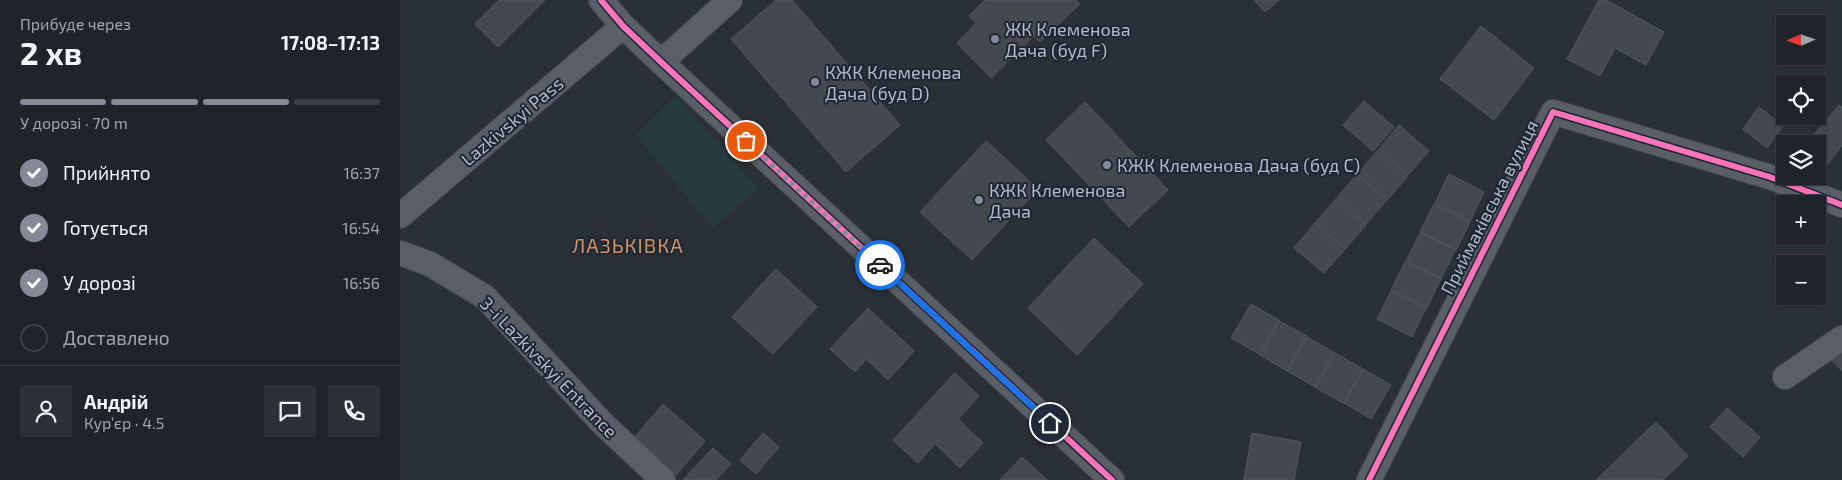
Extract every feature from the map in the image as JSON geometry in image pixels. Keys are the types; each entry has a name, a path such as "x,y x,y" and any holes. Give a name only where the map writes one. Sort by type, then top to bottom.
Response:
{"street":[{"path":"601,0 624,26 661,62 1112,480"},
{"path":"661,62 730,0"},
{"name":"Lazkivskyi Pass","path":"400,216 624,26"},
{"name":"Приймаківська вулиця","path":"1369,480 1553,112 1770,177 1842,205"},
{"name":"3-i Lazkivskyi Entrance","path":"400,253 430,264 485,297 603,424 663,480"},
{"path":"1785,378 1842,338"}],"green space":[{"path":"676,96 758,189 713,228 636,135"}],"building":[{"path":"499,0 545,0 498,47 475,24"},
{"name":"КЖК Клеменова Дача (буд D)","path":"776,0 792,0 900,125 846,172 731,39"},
{"name":"ЖК Клеменова Дача (буд F)","path":"985,0 1076,0 1080,4 1040,42 1034,36 991,78 957,43 976,23 969,16"},
{"path":"1254,0 1279,0 1265,12"},
{"path":"1599,0 1606,0 1664,32 1646,65 1615,48 1600,76 1567,59"},
{"path":"1481,26 1534,68 1494,120 1440,79"},
{"path":"1364,101 1394,127 1373,151 1343,125"},
{"name":"КЖК Клеменова Дача (буд С)","path":"1085,102 1168,190 1129,227 1046,140"},
{"path":"1839,105 1842,107 1842,145 1827,165 1826,135 1814,135 1822,125 1826,125 1826,120"},
{"path":"1759,107 1776,120 1776,125 1783,126 1767,148 1743,129"},
{"path":"1399,125 1429,151 1408,175 1379,149"},
{"name":"КЖК Клеменова Дача","path":"986,141 1038,189 972,260 920,212"},
{"path":"1378,150 1408,176 1387,200 1358,174"},
{"path":"1357,174 1387,200 1366,224 1337,198"},
{"path":"1449,174 1484,192 1470,221 1435,203"},
{"path":"1336,199 1366,225 1345,249 1315,223"},
{"path":"1434,204 1470,222 1456,250 1420,232"},
{"path":"1315,223 1345,249 1324,273 1294,248"},
{"path":"1420,233 1455,250 1441,279 1406,261"},
{"name":"КЖК Клеменова Дача","path":"1094,238 1143,284 1077,355 1028,308"},
{"path":"1405,262 1441,279 1427,308 1391,290"},
{"path":"776,269 817,307 773,354 732,317"},
{"path":"1391,291 1426,308 1412,337 1377,319"},
{"path":"1251,304 1279,320 1259,354 1231,338"},
{"path":"868,308 914,351 888,380 866,359 855,372 830,349"},
{"path":"1279,321 1307,336 1287,371 1260,355"},
{"path":"1307,337 1335,353 1315,387 1287,371"},
{"path":"1842,349 1842,371 1831,359"},
{"path":"1335,353 1363,369 1343,403 1315,387"},
{"path":"1363,369 1391,385 1371,419 1344,403"},
{"path":"955,373 979,396 958,419 983,443 960,468 935,444 918,463 893,440"},
{"path":"663,404 705,441 676,475 634,438"},
{"path":"1727,408 1760,437 1743,457 1710,427"},
{"path":"1656,422 1688,456 1663,480 1596,480"},
{"path":"763,433 779,447 756,474 740,460"},
{"path":"1252,433 1301,442 1294,480 1244,480"},
{"path":"713,448 731,464 716,480 683,480"},
{"path":"1022,457 1047,480 1000,480"}],"cycle path":[{"path":"601,0 623,26 661,62 1112,480"},
{"path":"1369,480 1553,112 1770,177 1842,205"}],"way so far":[{"path":"746,141 880,265"}],"place":[{"name":"ЖК Клеменова Дача (буд F)","path":"995,39"},
{"name":"КЖК Клеменова Дача (буд D)","path":"815,82"},
{"name":"КЖК Клеменова Дача (буд С)","path":"1107,165"},
{"name":"КЖК Клеменова Дача","path":"979,200"}],"district":[{"name":"ЛАЗЬКІВКА","path":"628,245"}],"route":[{"path":"880,265 1050,423"}]}
